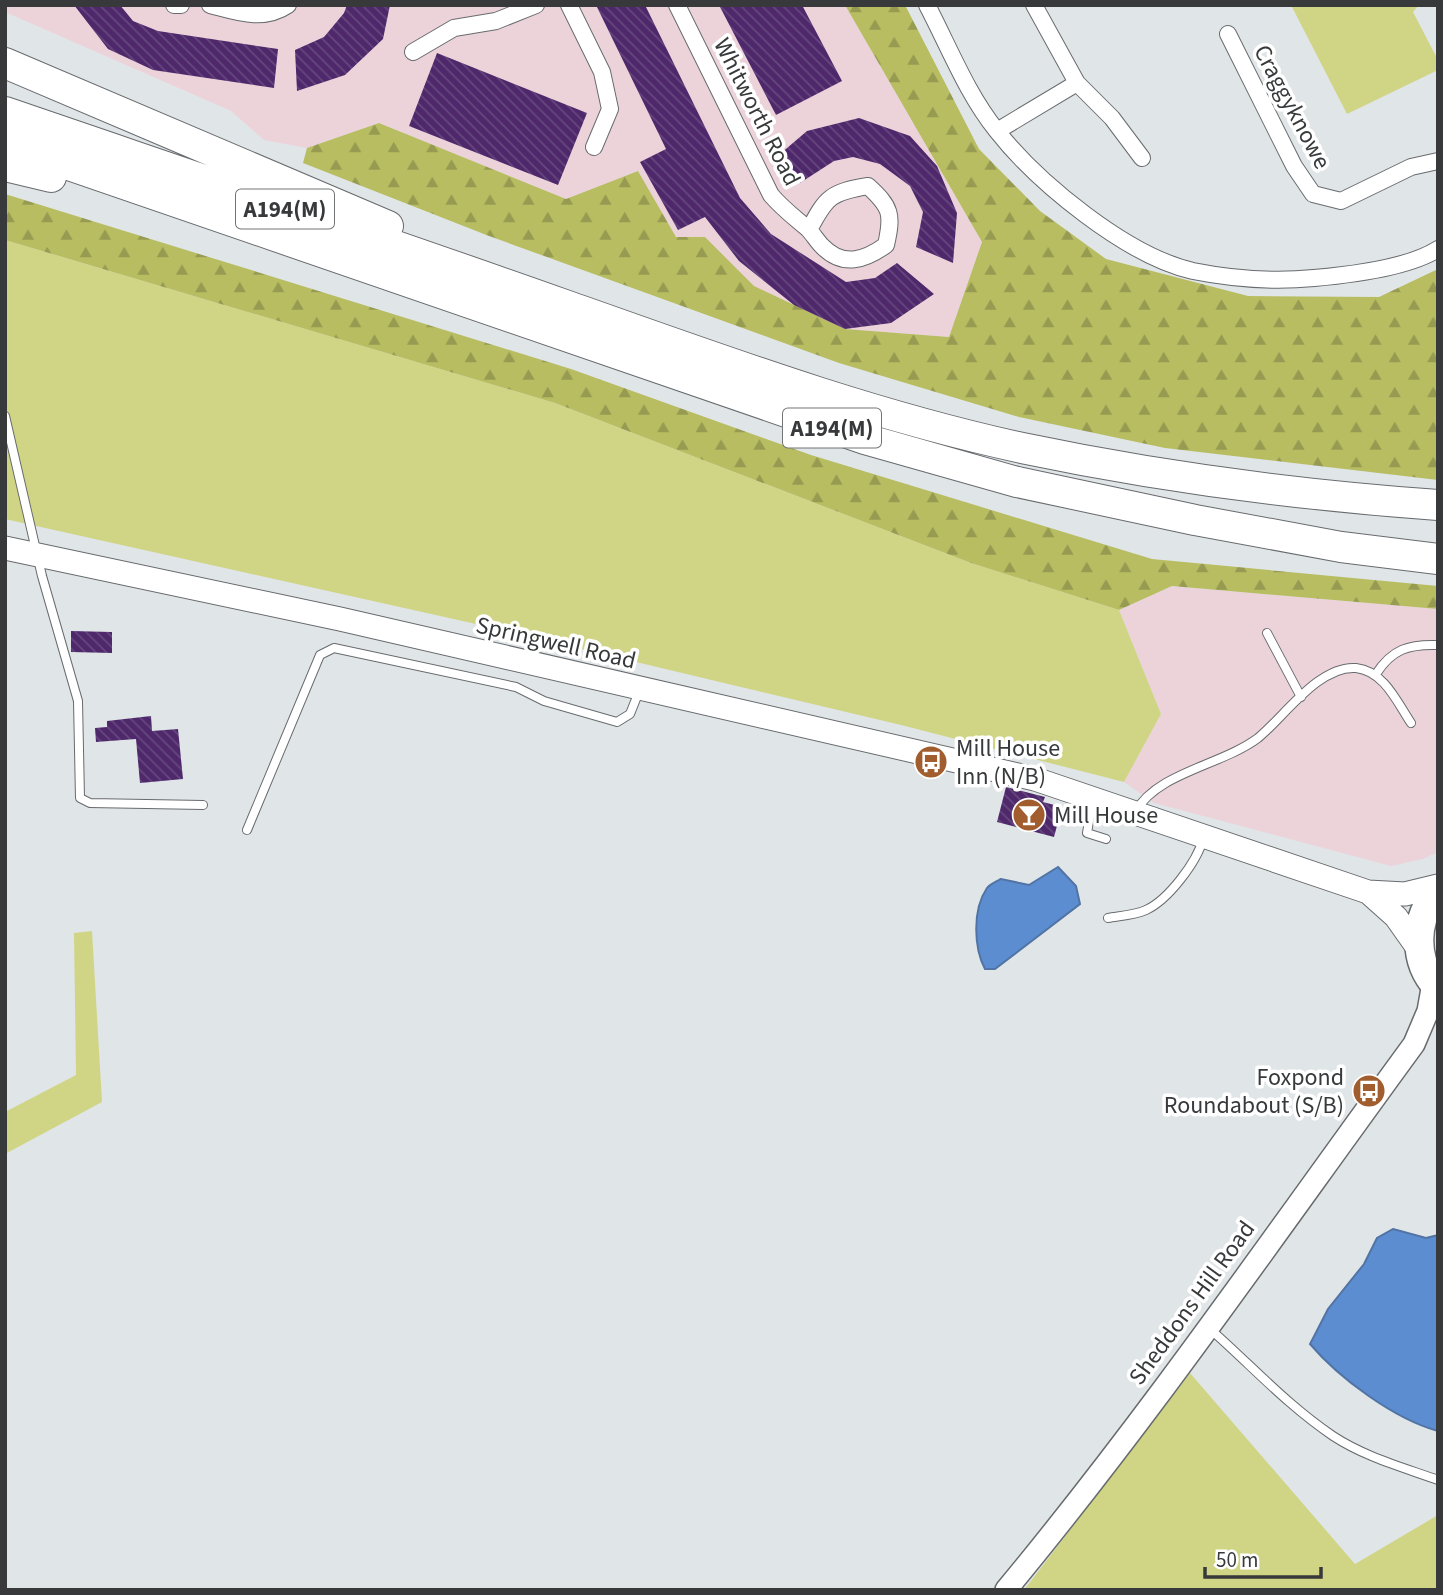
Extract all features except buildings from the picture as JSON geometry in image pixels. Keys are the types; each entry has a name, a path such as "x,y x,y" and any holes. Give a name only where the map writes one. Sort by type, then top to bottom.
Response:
{"highway":[{"name":"A194(M)","path":"5,63 272,174 565,305"},
{"name":"A194(M)","path":"5,112 874,410 1021,448 1272,491 1438,505"},
{"name":"A194(M)","path":"5,144 246,224 865,439 1004,478 1248,530 1341,547 1438,559"},
{"name":"A194(M)","path":"5,166 246,224"},
{"path":"1435,985 1420,951 1422,916 1438,889"}],"main road":[{"name":"Springwell Road","path":"5,548 907,747 1035,779 1136,811 1368,892"},
{"path":"1368,892 1405,894 1438,889"},
{"path":"1368,892 1396,917 1420,951"}],"street":[{"path":"174,5 181,5"},
{"path":"210,5 250,15 275,14 288,5"},
{"path":"413,52 454,28 496,21 536,5"},
{"path":"569,5 602,72 610,109 594,147"},
{"name":"Whitworth Road","path":"677,5 771,195 788,216 809,230 823,248 847,260 867,258 886,245 891,223 886,203 868,186 839,191 821,207 809,230"},
{"path":"927,5 979,104 997,131 1045,182 1118,239 1191,270 1278,282 1359,274 1438,249"},
{"path":"1034,5 1077,83 1112,118 1142,158"},
{"name":"Craggyknowe","path":"1228,34 1294,166 1313,194 1341,201 1411,167 1438,161"},
{"path":"997,131 1077,83"},
{"path":"1414,1044 1428,1011 1435,985"},
{"path":"1414,1044 1438,1030"},
{"name":"Sheddons Hill Road","path":"1006,1590 1059,1526 1414,1044"}],"lane":[{"path":"5,416 37,554 78,701 80,797 90,803 203,805"},
{"path":"1267,633 1301,697"},
{"path":"1376,674 1397,649 1420,644 1438,645"},
{"path":"247,830 320,655 327,649 334,648 516,687 544,701 617,722 630,715 640,689"},
{"path":"1136,811 1144,796 1178,777 1226,758 1258,738 1317,681 1354,668 1376,674 1411,723"},
{"path":"1093,797 1087,833 1105,839"},
{"path":"1108,918 1146,910 1156,902 1175,885 1198,856 1204,836"},
{"path":"1207,1327 1282,1396 1335,1437 1373,1457 1438,1480"}],"shaded area":[{"path":"5,5 845,5 982,242 949,337 845,329 754,286 705,237 676,237 638,171 566,199 379,123 307,148 264,140 231,111 5,12"},
{"path":"1172,586 1438,609 1438,852 1423,859 1391,866 1154,803 1124,782 1161,714 1119,610"}],"green space":[{"path":"845,5 905,5 979,149 1040,211 1106,259 1248,296 1379,297 1438,269 1438,480 1165,448 1019,417 839,363 489,236 303,163 307,148 379,123 566,199 638,171 676,237 705,237 754,286 845,329 949,337 982,242"},
{"path":"1291,5 1419,5 1413,12 1438,60 1438,70 1347,114"},
{"path":"5,194 571,369 811,455 1152,559 1438,586 1438,609 1172,586 1119,610 971,563 555,403 5,240"},
{"path":"5,240 555,403 971,563 1119,610 1161,714 1124,782 901,725 476,624 5,519"},
{"path":"92,931 102,1102 5,1154 5,1112 76,1075 74,933"},
{"path":"1190,1373 1355,1564 1438,1515 1438,1590 1024,1590"}],"water":[{"path":"1058,867 1076,886 1080,904 995,969 985,969 976,929 979,907 987,888 1001,879 1029,885"},
{"path":"1393,1229 1426,1238 1438,1235 1438,1431 1404,1417 1368,1396 1310,1344 1328,1309 1364,1264 1377,1238"}],"place":[{"name":"Mill House Inn (N/B)","path":"931,762"},
{"name":"Mill House","path":"1029,815"},
{"name":"Foxpond Roundabout (S/B)","path":"1369,1091"}]}
